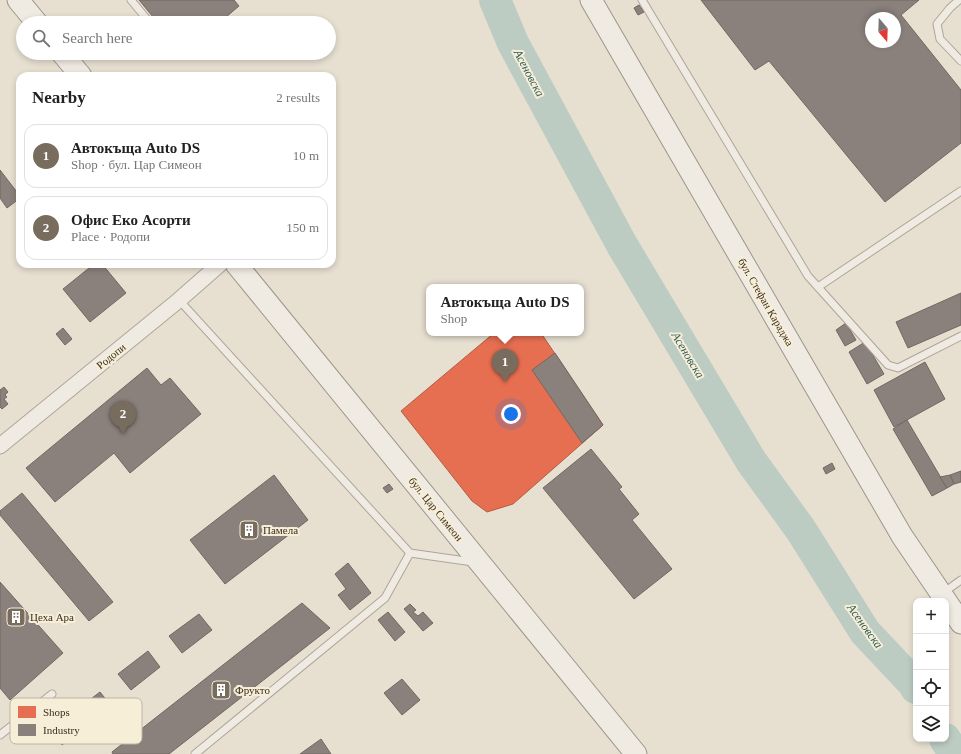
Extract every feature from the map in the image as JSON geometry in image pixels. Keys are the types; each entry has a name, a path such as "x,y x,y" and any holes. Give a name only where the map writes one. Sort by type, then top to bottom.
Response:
{"main road":[{"path":"18,0 31,16"},
{"name":"бул. Стефан Караджа","path":"591,0 902,536 943,598"},
{"path":"68,60 78,72"},
{"name":"бул. Цар Симеон","path":"239,268 636,754"},
{"name":"бул. Стефан Караджа","path":"949,606 961,623"}],"street":[{"name":"Родопи","path":"0,446 179,300 215,268"}],"lane":[{"path":"131,0 144,16"},
{"path":"642,0 808,276 888,365 898,368 961,336"},
{"path":"959,0 950,8 937,24 940,39 961,61"},
{"path":"818,287 961,191"},
{"path":"179,300 410,553 480,563"},
{"path":"194,754 385,598 410,553"},
{"path":"945,598 961,580"},
{"path":"47,698 52,694"},
{"path":"0,735 10,727"}],"building: Shops":[{"path":"490,336 543,336 603,425 513,504 487,512 472,501 401,411"}],"building: Industry":[{"path":"139,0 234,0 239,6 227,16 152,16"},
{"path":"701,0 919,0 901,15 961,90 961,143 885,202 769,61 755,70"},
{"path":"639,5 644,12 638,15 634,8"},
{"path":"0,170 16,191 16,201 7,208 0,198"},
{"path":"89,268 105,268 126,293 90,322 63,289"},
{"path":"961,293 961,325 908,348 896,322"},
{"path":"846,323 856,340 845,346 836,330"},
{"path":"63,328 72,339 65,345 56,334"},
{"path":"865,342 884,374 867,384 849,352"},
{"path":"555,353 603,425 582,443 532,370"},
{"path":"925,362 945,399 894,427 874,390"},
{"path":"147,368 161,385 170,378 201,414 130,473 114,453 55,502 26,468"},
{"path":"4,387 8,392 5,395 7,397 4,399 8,404 2,409 0,407 0,390"},
{"path":"907,420 947,488 932,496 893,429"},
{"path":"591,449 622,487 619,489 639,514 632,520 672,569 634,599 543,488"},
{"path":"832,463 835,469 826,474 823,468"},
{"path":"961,471 961,482 954,484 950,475"},
{"name":"Памела","path":"274,475 308,520 225,584 190,540"},
{"path":"950,475 954,484 947,488 940,477"},
{"path":"389,484 393,489 387,493 383,488"},
{"path":"22,493 113,602 89,621 0,515 0,511"},
{"path":"348,563 371,593 350,610 338,595 346,589 335,574"},
{"name":"Цеха Ара","path":"0,582 63,653 12,698 10,698 10,700 0,688"},
{"name":"Фрукто","path":"302,603 330,628 169,754 113,754 112,752 122,744 142,744 142,728"},
{"path":"410,604 416,610 413,612 418,616 423,612 433,623 423,631 404,609"},
{"path":"388,612 405,632 395,641 378,620"},
{"path":"199,614 212,630 182,653 169,636"},
{"path":"148,651 160,667 131,690 118,674"},
{"path":"402,679 420,700 402,715 384,693"},
{"path":"100,692 105,698 92,698"},
{"path":"321,739 331,754 300,754"}],"waterway":[{"name":"Асеновска","path":"495,0 513,43 622,245 751,461 801,530 865,632 913,683"},
{"name":"Асеновска","path":"947,742 955,754"}],"place":[{"name":"Автокъща Auto DS","path":"505,382"},
{"name":"Офис Еко Асорти","path":"123,434"},
{"name":"Памела","path":"249,530"},
{"name":"Цеха Ара","path":"16,617"},
{"name":"Фрукто","path":"221,690"}]}
